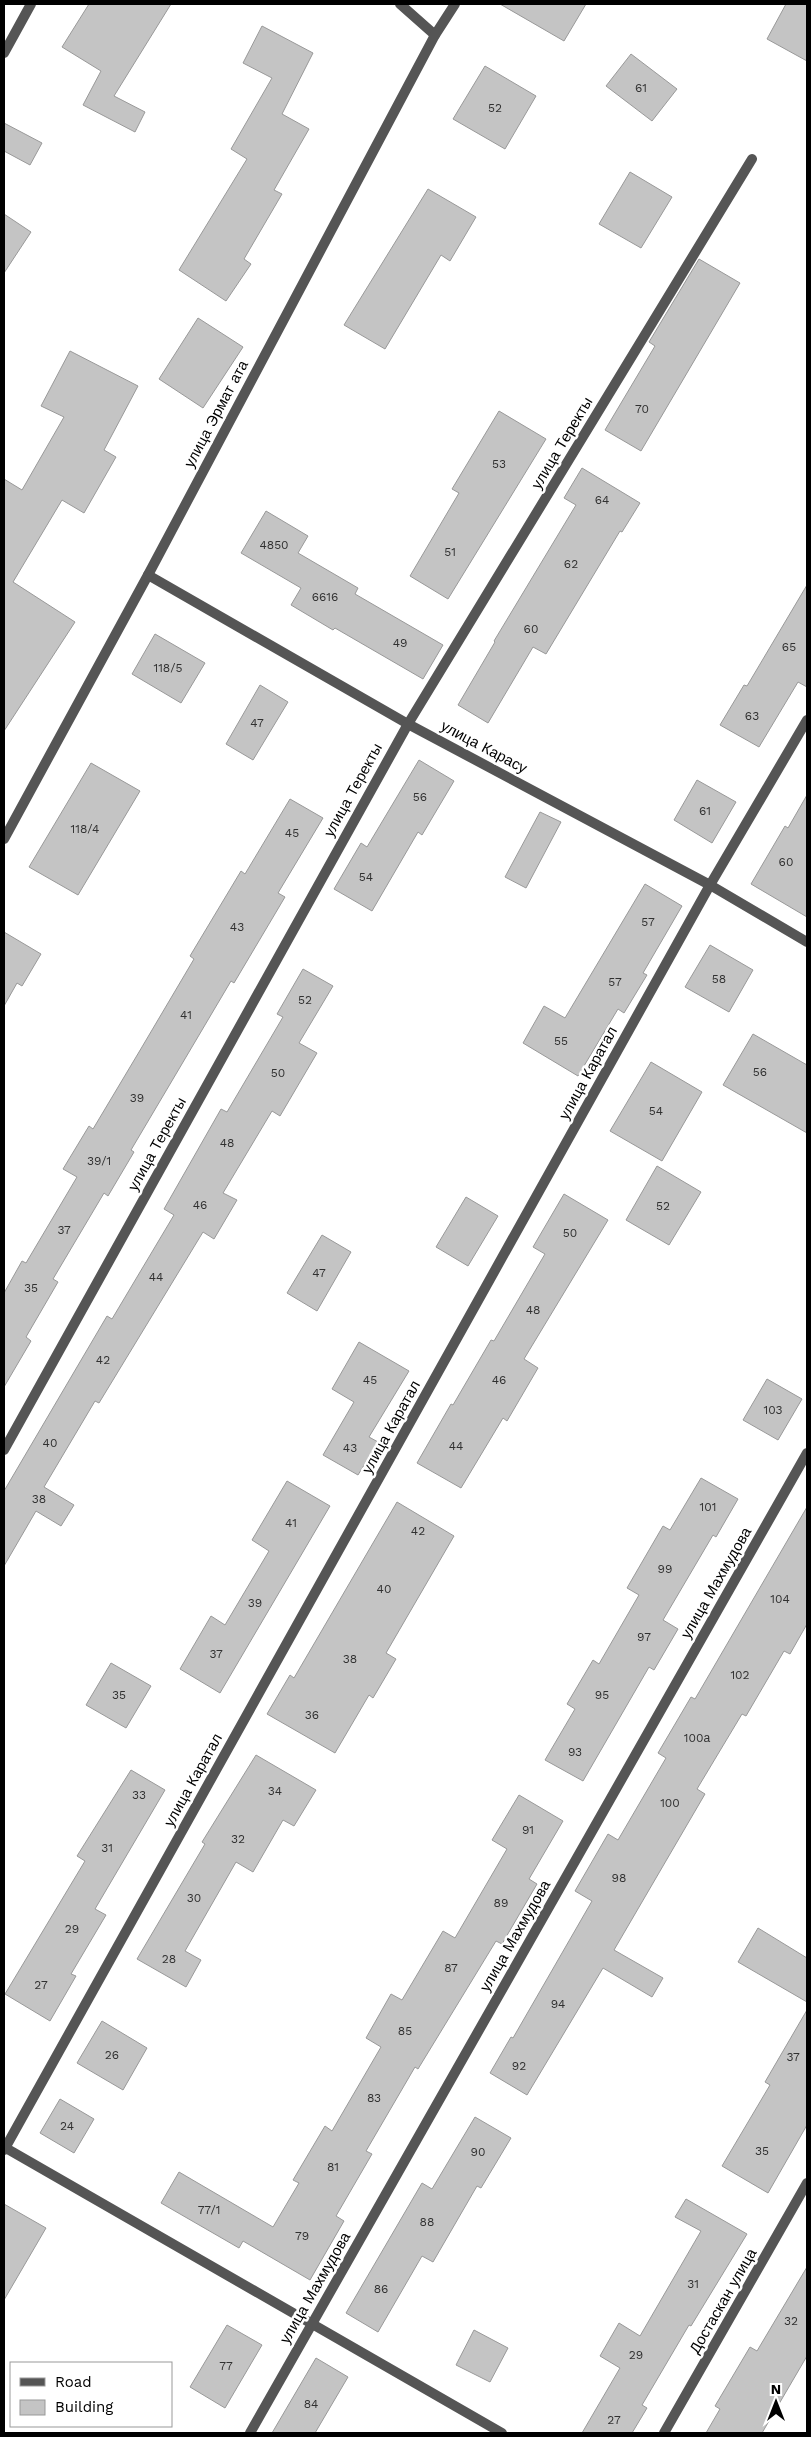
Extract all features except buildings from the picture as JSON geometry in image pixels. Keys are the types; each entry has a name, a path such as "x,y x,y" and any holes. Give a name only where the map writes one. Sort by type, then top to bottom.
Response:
{"street":[{"path":"4,53 31,4"},
{"path":"400,4 435,35"},
{"name":"улица Эрмат ата","path":"4,838 148,575 435,35 455,4"},
{"name":"улица Теректы","path":"4,1450 408,724 752,159"},
{"name":"улица Карасу","path":"148,575 408,724 710,885 807,942"},
{"name":"улица Каратал","path":"4,2148 710,885 807,720"},
{"name":"улица Махмудова","path":"250,2433 807,1453"},
{"path":"4,2148 502,2433"},
{"name":"Достаскан улица","path":"664,2433 807,2183"}]}
